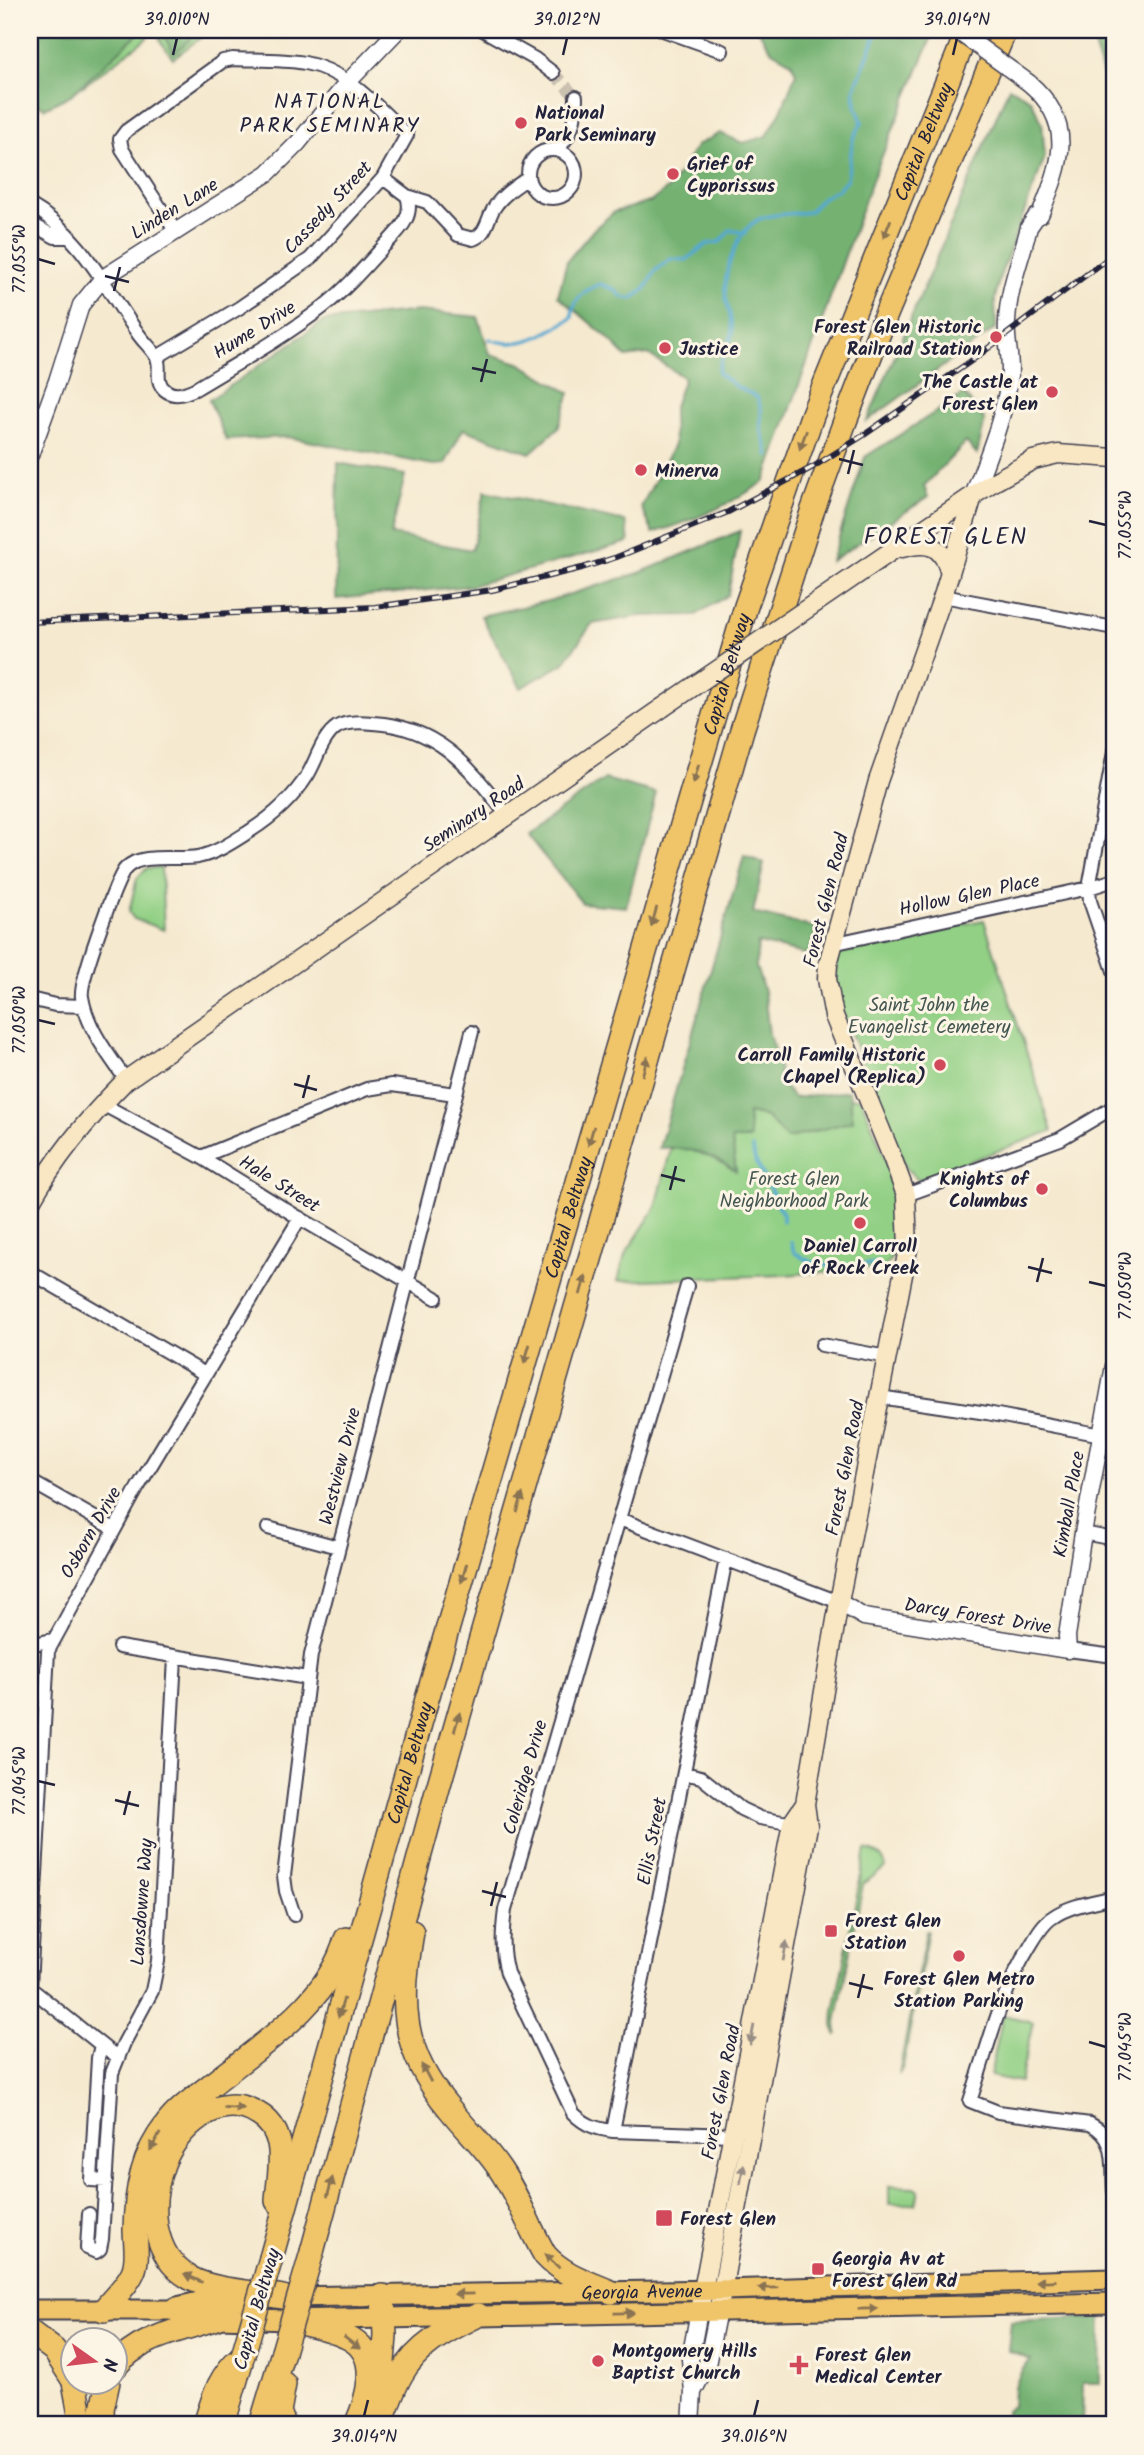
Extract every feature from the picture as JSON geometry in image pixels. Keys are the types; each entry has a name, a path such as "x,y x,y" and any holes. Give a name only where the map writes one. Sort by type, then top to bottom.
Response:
{"highway":[{"name":"Capital Beltway","path":"223,2425 425,1706 746,606 812,416 968,30"},
{"name":"Capital Beltway","path":"261,2425 312,2252 438,1788 742,730 812,512 885,317 1005,30"},
{"path":"104,2310 134,2270 138,2184 154,2141 182,2108 303,2008 331,1976 341,1957 408,1720 425,1706"},
{"path":"438,1788 406,1968 404,1994 411,2042 433,2088 499,2167 545,2255 555,2266 572,2276 611,2292"},
{"path":"271,2258 280,2159 274,2130 265,2118 240,2106 210,2110 185,2130 163,2163 155,2202 159,2242 168,2258 191,2279 213,2286 283,2297"},
{"path":"377,2425 381,2391 383,2307"},
{"path":"377,2425 401,2373 412,2358 437,2336 478,2315"},
{"path":"130,2351 142,2343 217,2318"},
{"path":"289,2320 337,2334 358,2345 370,2368 356,2425"},
{"path":"30,2332 60,2358"},
{"path":"283,2352 286,2373 279,2412 284,2425"},
{"path":"205,2425 218,2385 230,2366 243,2355"},
{"path":"77,2396 82,2425"},
{"path":"103,2425 104,2396"}],"main road":[{"name":"Seminary Road","path":"30,1203 57,1158 126,1080 662,708 973,496 1024,465 1044,457 1072,454 1114,458"},
{"name":"Forest Glen Road","path":"713,2290 733,2135 805,1804 839,1602 908,1249 905,1195 834,1016 827,979 832,944 878,781 943,596 973,496"},
{"path":"895,550 913,545 934,547 947,559 950,574"},
{"name":"Forest Glen Road","path":"709,2311 800,1825"},
{"name":"Georgia Avenue","path":"30,2310 169,2309 217,2318 289,2320 383,2307 611,2292 1114,2279"},
{"name":"Georgia Avenue","path":"169,2309 199,2302 283,2297 478,2315 1114,2303"}],"street":[{"name":"Linden Lane","path":"30,455 57,381 80,305 103,278 268,173 398,30"},
{"path":"483,30 535,59 553,73"},
{"path":"663,30 722,51"},
{"name":"Forest Glen Road","path":"956,30 1029,83 1048,103 1055,119 1062,152 1058,170 1040,215 1029,227 1009,295 1006,334 1013,381 1007,413 999,425 973,496"},
{"path":"176,232 122,149 120,139 126,131 228,59 303,63 331,72 348,82"},
{"name":"Cassedy Street","path":"157,357 251,300 310,259 383,178 407,135 348,82"},
{"path":"557,150 567,139 576,116 576,97"},
{"path":"557,150 571,159 576,170 575,182 568,192 557,198 545,197 535,192 528,178 530,163 537,154 557,150"},
{"path":"383,178 407,197 427,202 458,235 467,239 477,239 485,230 494,208 511,189 528,178"},
{"name":"Hume Drive","path":"30,205 61,227 103,278 137,333 157,357 158,381 164,390 174,395 183,394 325,306 382,249 408,217 410,203 407,197"},
{"path":"30,223 55,237 68,237"},
{"path":"943,596 1114,628"},
{"path":"126,1080 95,1035 81,994 104,921 126,868 137,861 199,857 228,845 270,818 306,778 327,738 338,726 357,722 389,724 436,741 467,766 507,816"},
{"path":"1114,752 1089,888 1090,901 1114,971"},
{"name":"Hollow Glen Place","path":"832,944 1089,888 1114,880"},
{"path":"30,999 55,1005 84,1006"},
{"name":"Westview Drive","path":"294,1915 284,1876 310,1655 472,1032"},
{"path":"201,1157 367,1089 392,1085 455,1094"},
{"name":"Hale Street","path":"102,1104 201,1157 300,1219 436,1298"},
{"path":"905,1195 1060,1139 1114,1107"},
{"name":"Osborn Drive","path":"30,1987 47,1651 114,1529 300,1219"},
{"path":"30,1272 205,1374"},
{"name":"Coleridge Drive","path":"687,1286 505,1910 502,1956 507,1973 572,2113 583,2123 613,2131 733,2135"},
{"path":"822,1345 887,1357"},
{"name":"Kimball Place","path":"1068,1650 1067,1636 1083,1533 1114,1366"},
{"path":"879,1397 987,1413 1102,1436"},
{"path":"30,1481 114,1529"},
{"path":"619,1519 839,1602"},
{"path":"268,1528 338,1547"},
{"path":"1083,1533 1114,1538"},
{"name":"Ellis Street","path":"613,2131 726,1559"},
{"name":"Darcy Forest Drive","path":"839,1602 864,1617 1114,1656"},
{"path":"30,1644 52,1640"},
{"path":"119,1647 307,1678"},
{"name":"Lansdowne Way","path":"89,2214 87,2248 96,2252 100,2249 102,2239 113,2073 152,1991 158,1961 175,1658"},
{"path":"684,1773 701,1777 741,1810 760,1818 800,1825"},
{"path":"1114,1897 1053,1916 1043,1926 1014,1973 997,2010 970,2101 998,2112 1090,2124 1103,2130 1111,2142 1114,2190"},
{"path":"30,1987 101,2045 119,2056"},
{"path":"101,2045 97,2058 91,2180 106,2181"},
{"name":"Forest Glen Road","path":"691,2425 693,2392 707,2365 709,2311"}],"green space":[{"path":"30,30 142,30 71,95 45,108 30,100"},
{"path":"95,30 144,30 147,38 83,86"},
{"path":"142,30 201,30 174,53 164,36"},
{"path":"157,30 207,30 207,33 173,58 161,42"},
{"path":"758,30 927,30 933,34 872,180 765,481 711,512 653,533 641,507 674,445 673,409 684,378 648,354 626,357 607,337 558,296 567,261 594,229 614,212 650,202 670,187 697,145 720,133 743,143 767,136 781,111 796,73 791,62 772,51"},
{"path":"1089,30 1114,30 1114,106 1111,99"},
{"path":"1009,87 1030,99 1042,122 1045,157 999,279 995,300 996,328 867,421"},
{"path":"419,311 478,317 490,354 519,363 570,393 558,428 530,453 463,429 445,464 433,465 287,437 226,440 209,400 324,321"},
{"path":"964,394 985,420 977,454 966,442 924,486 928,497 831,561 865,457"},
{"path":"338,463 405,475 391,535 472,550 485,491 626,522 629,542 470,586 336,599"},
{"path":"740,531 728,595 696,615 640,616 592,624 563,664 521,688 481,616 548,601 639,573"},
{"path":"605,779 656,793 626,907 582,903 526,834"},
{"path":"744,856 764,863 753,913 817,928 809,955 758,943 756,967 764,991 769,1034 779,1064 780,1083 794,1098 849,1091 853,1121 787,1139 766,1117 748,1113 750,1139 732,1139 736,1171 699,1153 680,1148 659,1148"},
{"path":"147,868 161,868 164,930 134,919 129,912 137,878"},
{"name":"Saint John the Evangelist Cemetery","path":"984,920 1052,1131 918,1180 906,1168 841,1009 835,980 837,949"},
{"name":"Forest Glen Neighborhood Park","path":"861,1098 894,1183 901,1233 893,1256 885,1267 784,1275 618,1281 625,1255 656,1207 681,1109"},
{"path":"866,1850 879,1855 885,1868 863,1884 836,2022 837,2036 833,2026 834,2011"},
{"path":"926,1931 903,2067 899,2074"},
{"path":"1003,2015 1033,2022 1020,2082 990,2076"},
{"path":"889,2186 915,2187 919,2191 916,2204 889,2204"},
{"path":"1101,2317 1100,2383 1083,2383 1082,2425 1013,2425 1006,2422 1006,2410 1013,2406 1014,2388 1022,2370 1031,2360 1008,2351 1011,2321"}],"waterway":[{"path":"769,456 761,428 761,409 757,397 718,373 732,332 725,289 728,269 741,237 756,221 770,216 809,212 847,179 853,139 862,122 854,90 878,30"},
{"path":"490,339 512,343 533,339 572,318 574,306 580,296 600,284 614,289 622,297 632,299 646,288 655,271 671,259 686,260 707,244 720,242 730,230 745,233"},
{"path":"752,1148 755,1160 783,1214 783,1221"},
{"path":"791,1242 794,1252 824,1265 878,1263"}],"tunnel":[{"path":"553,73 576,97"}],"railway":[{"path":"30,622 375,607 492,590 617,557 728,512 813,467 971,361 1114,254"}],"place":[{"name":"National Park Seminary","path":"521,123"},
{"name":"Grief of Cyporissus","path":"673,174"},
{"name":"Forest Glen Historic Railroad Station","path":"996,337"},
{"name":"Justice","path":"665,348"},
{"name":"The Castle at Forest Glen","path":"1052,392"},
{"name":"Minerva","path":"641,470"},
{"name":"Carroll Family Historic Chapel (Replica)","path":"940,1065"},
{"name":"Knights of Columbus","path":"1042,1189"},
{"name":"Daniel Carroll of Rock Creek","path":"860,1223"},
{"name":"Forest Glen Station","path":"831,1931"},
{"name":"Forest Glen Metro Station Parking","path":"959,1956"},
{"name":"Forest Glen","path":"664,2218"},
{"name":"Georgia Av at Forest Glen Rd","path":"818,2269"},
{"name":"Montgomery Hills Baptist Church","path":"598,2361"},
{"name":"Forest Glen Medical Center","path":"799,2365"}],"district":[{"name":"NATIONAL PARK SEMINARY","path":"330,113"},
{"name":"FOREST GLEN","path":"946,536"}]}
